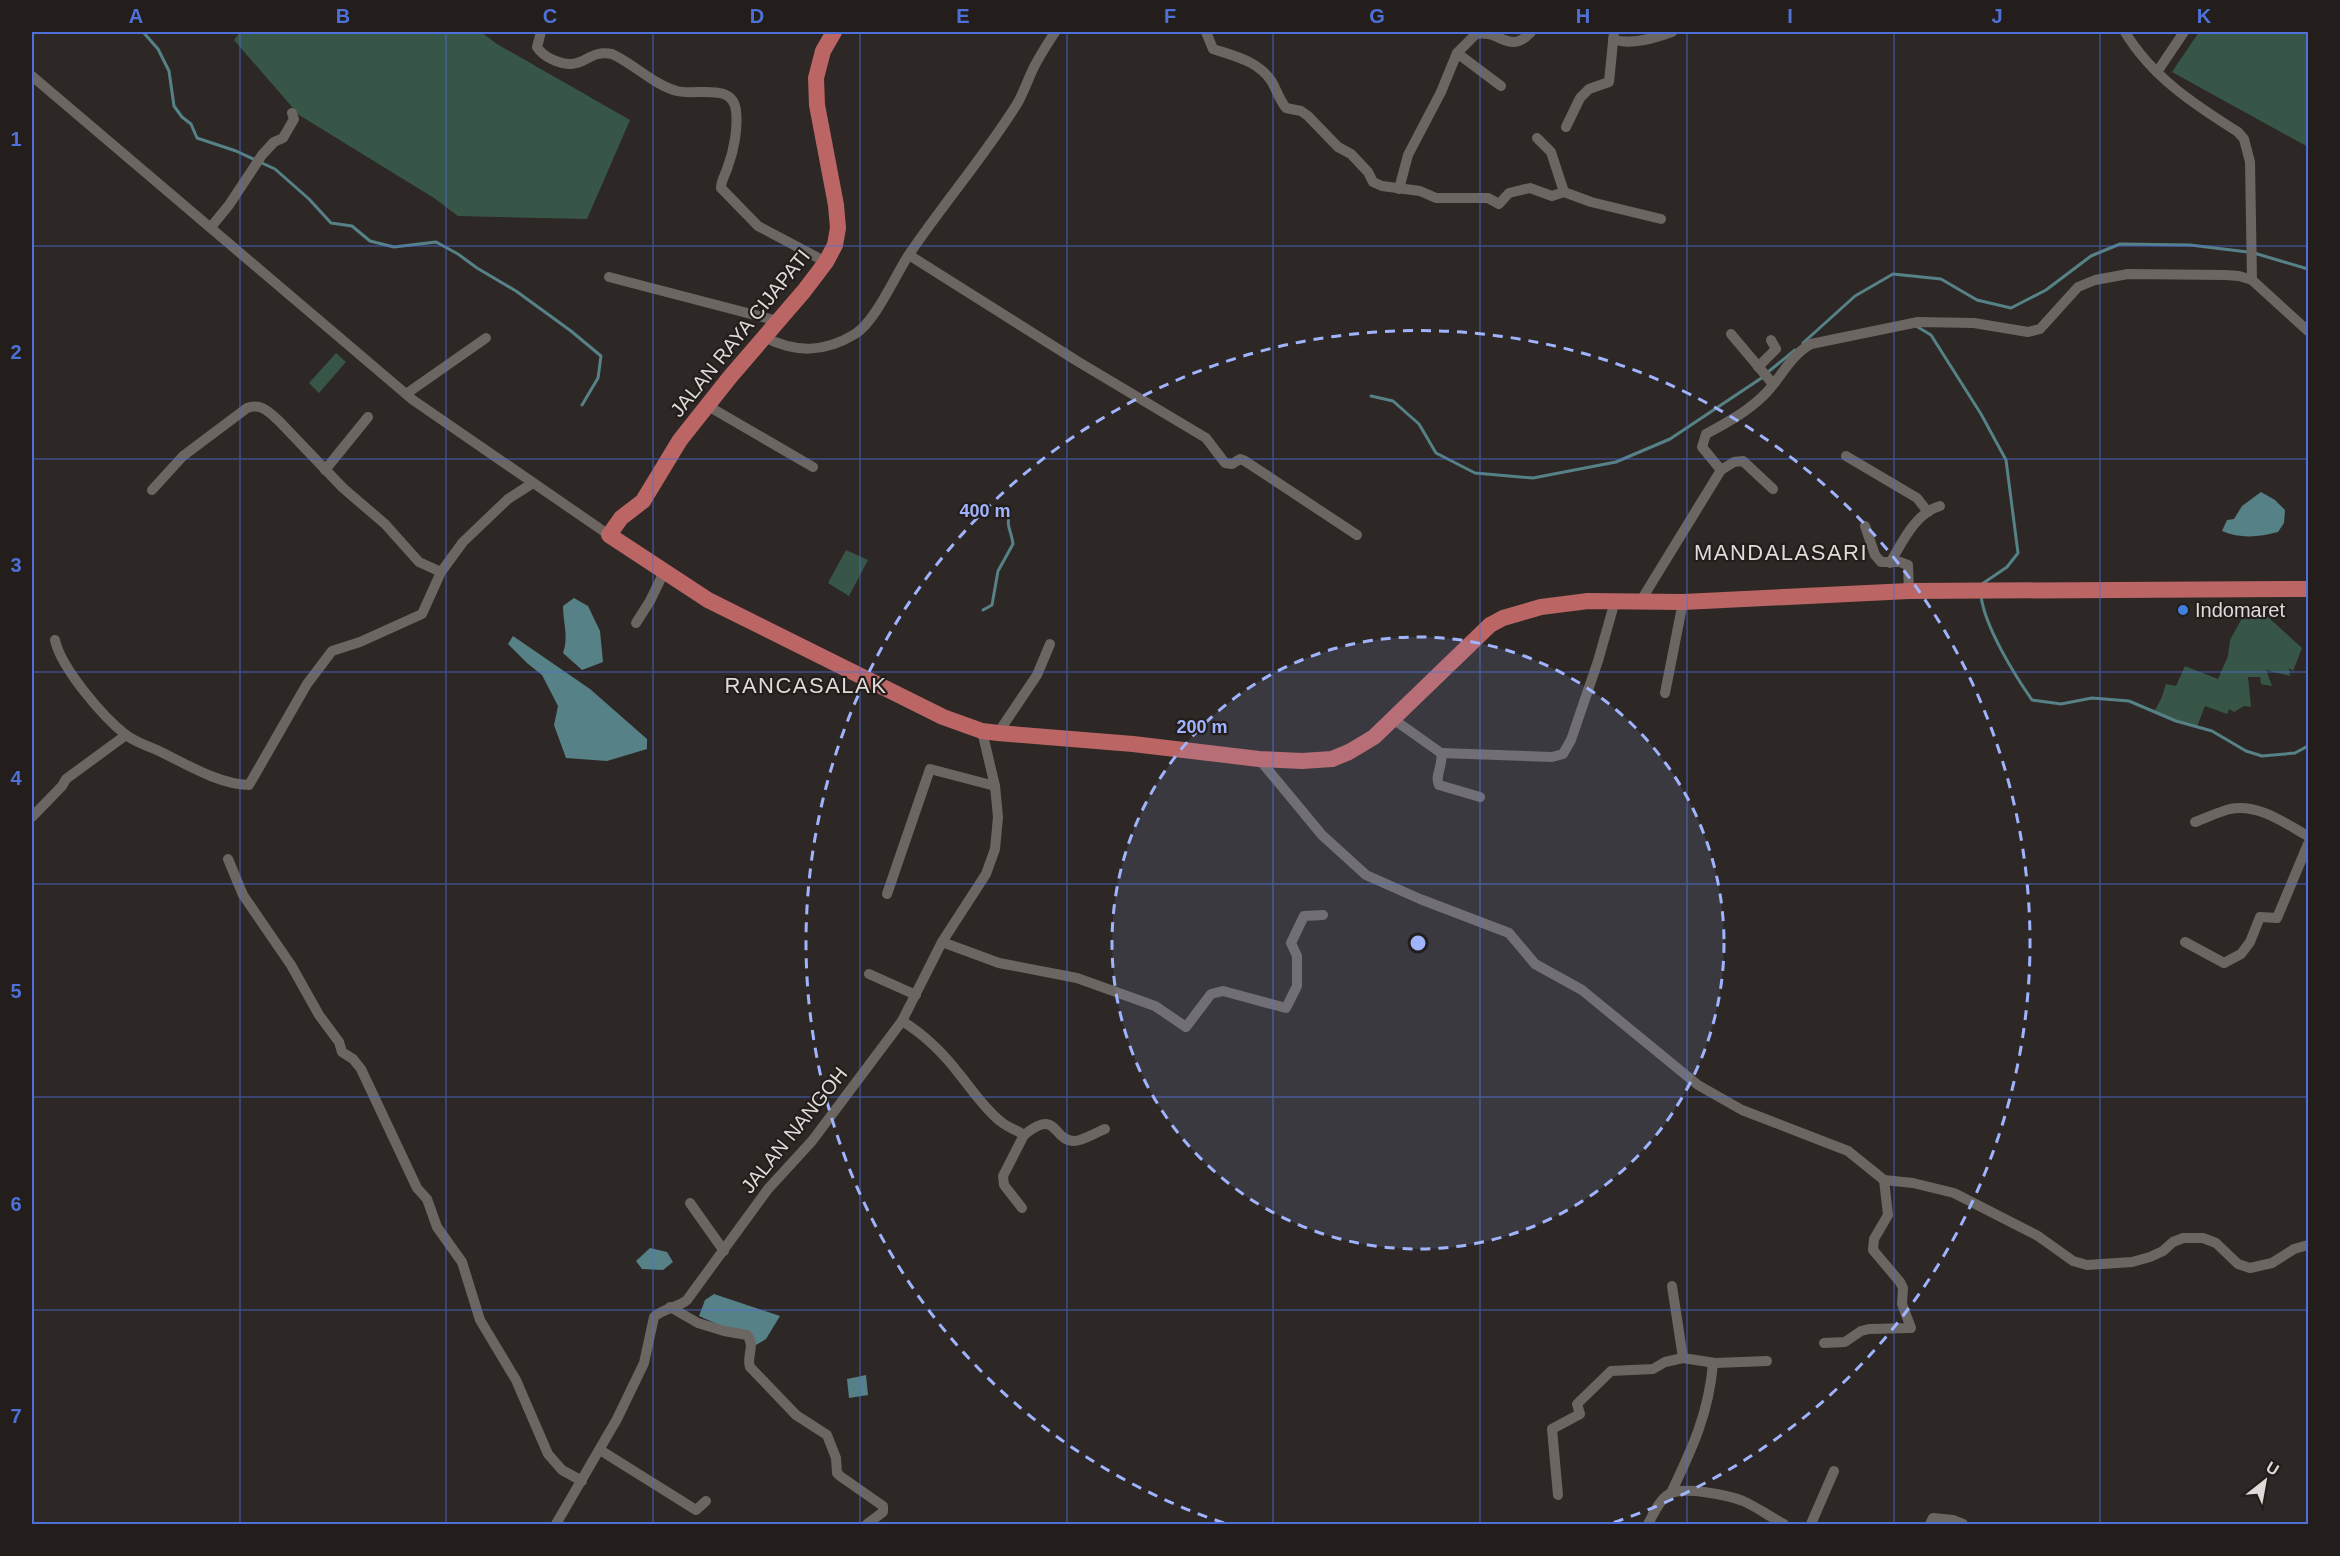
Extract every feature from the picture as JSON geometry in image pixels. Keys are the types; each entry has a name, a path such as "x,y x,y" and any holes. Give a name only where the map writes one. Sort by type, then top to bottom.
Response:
{"main road":[{"name":"JALAN RAYA CIJAPATI","path":"609,534 616,524 643,501 680,440 714,409 730,377 804,291 826,262 835,245 838,228 817,105 816,78 823,51 834,32"},
{"path":"609,534 708,600 943,717 990,732 1133,744 1259,759 1302,761 1332,759 1374,737 1483,630 1503,618 1567,602 1683,602 1909,591 2308,588"}],"street":[{"path":"541,32 537,47 542,54 551,59 572,64 600,52 616,56 669,88 678,91 728,94 734,100 736,126 733,149 721,188 758,226 826,262"},
{"path":"764,337 781,345 804,350 825,347 857,334 868,322 909,255 1018,102 1034,66 1055,32"},
{"path":"1206,32 1213,50 1246,60 1258,68 1271,80 1286,108 1301,111 1308,116 1338,147 1351,154 1368,172 1373,182 1399,189 1420,191 1436,198 1488,198 1499,204 1509,193 1522,188 1530,188 1552,196 1564,192 1591,202 1661,219"},
{"path":"1399,189 1408,155 1441,92 1457,53 1476,34 1493,34 1507,43 1513,43 1526,38 1531,32"},
{"path":"1611,34 1621,42 1630,42 1672,32"},
{"path":"2125,32 2142,57 2186,99 2238,132 2244,139 2250,162 2252,280"},
{"path":"2157,72 2184,32"},
{"path":"1566,127 1580,98 1589,89 1610,82 1611,34"},
{"path":"1457,53 1501,86"},
{"path":"32,76 406,394 609,534"},
{"path":"210,227 237,193 262,155 274,142 283,138 294,119 292,113"},
{"path":"1537,138 1551,152 1564,192"},
{"path":"909,255 1077,361 1206,438 1225,463 1232,464 1240,459 1245,461 1357,535"},
{"path":"1721,470 1702,447 1703,437 1746,412 1799,352 1820,341 1918,322 1974,322 2028,332 2040,329 2078,287 2095,280 2128,273 2226,274 2252,280 2308,331"},
{"path":"609,277 778,321"},
{"path":"1731,334 1771,382"},
{"path":"406,394 486,338"},
{"path":"1759,368 1776,349 1771,340"},
{"path":"152,490 183,456 230,420 253,406 267,410 325,470 385,524 419,562 441,572"},
{"path":"714,409 813,467"},
{"path":"325,470 368,417"},
{"path":"1846,456 1917,498 1928,512"},
{"path":"1640,602 1721,470 1734,462 1743,461 1773,489"},
{"path":"55,640 58,653 82,689 126,735 208,774 238,784 249,785 307,684 332,651 360,642 422,614 441,572 463,542 508,499 533,483"},
{"path":"1890,563 1906,537 1928,512 1940,506"},
{"path":"1865,526 1875,555 1881,562 1900,562 1908,565 1909,591"},
{"path":"636,623 664,572"},
{"path":"1393,719 1441,753 1552,757 1563,754 1571,740 1598,661 1615,601"},
{"path":"1665,693 1683,602"},
{"path":"990,732 1037,675 1050,644"},
{"name":"JALAN NANGOH","path":"555,1524 600,1450 644,1363 654,1317 670,1308 680,1306 687,1300 768,1189 812,1141 902,1021 942,942 979,887 993,859 997,825 990,732"},
{"path":"32,817 66,779 126,735"},
{"path":"1441,753 1443,759 1437,783 1480,796"},
{"path":"1259,759 1322,836 1366,875 1420,900 1509,933 1534,964 1582,990 1698,1085 1742,1110 1848,1150 1884,1180 1913,1183 1954,1193 2038,1236 2073,1261 2088,1264 2132,1262 2163,1251 2173,1242 2183,1238 2203,1238 2216,1243 2238,1264 2250,1268 2272,1263 2294,1249 2308,1245"},
{"path":"887,894 930,769 995,786"},
{"path":"2195,822 2231,809 2253,810 2273,817 2308,837"},
{"path":"2185,942 2224,963 2241,954 2255,932 2260,917 2277,918 2308,844"},
{"path":"228,858 243,896 291,965 319,1015 339,1042 342,1052 353,1059 361,1069 417,1188 427,1198 437,1227 462,1262 480,1320 516,1380 548,1454 562,1470 582,1481"},
{"path":"942,942 999,963 1077,978 1098,985 1155,1006 1186,1027 1211,994 1223,991 1286,1008 1297,986 1297,956 1291,943 1304,916 1323,915"},
{"path":"869,974 916,995"},
{"path":"902,1021 944,1054 978,1098 1000,1121 1024,1135"},
{"path":"1022,1208 1005,1185 1003,1176 1024,1135 1040,1124 1046,1124 1068,1140 1074,1141 1105,1129"},
{"path":"1824,1343 1845,1342 1861,1331 1869,1329 1911,1328 1902,1304 1900,1282 1873,1250 1874,1239 1888,1215 1884,1180"},
{"path":"690,1203 724,1251"},
{"path":"1672,1286 1683,1358"},
{"path":"670,1308 698,1323 747,1335 752,1351 748,1362 750,1367 796,1415 827,1435 836,1458 837,1473 883,1506 883,1512 867,1524"},
{"path":"1558,1495 1552,1429 1580,1414 1576,1404 1611,1371 1653,1369 1665,1362 1683,1358 1713,1363 1767,1361"},
{"path":"1648,1524 1658,1505 1671,1493 1696,1439 1711,1391 1713,1363"},
{"path":"600,1450 696,1510 706,1501"},
{"path":"1811,1524 1834,1471"},
{"path":"1671,1493 1678,1491 1707,1493 1742,1501 1784,1524"},
{"path":"1929,1524 1933,1518 1953,1520 1963,1524"}],"green space":[{"path":"240,32 481,32 497,44 630,120 587,219 458,216 434,198 299,115 234,40"},
{"path":"2199,32 2308,32 2308,147 2172,72"},
{"path":"336,353 346,362 319,393 309,383"},
{"path":"846,550 868,560 849,596 828,583"},
{"path":"2258,608 2302,648 2293,671 2289,668 2290,676 2266,670 2272,686 2261,684 2260,677 2248,677 2251,707 2244,706 2234,712 2229,709 2227,714 2205,706 2197,727 2154,712 2166,684 2176,686 2185,666 2218,679 2228,656 2230,640 2246,611"}],"water":[{"path":"2261,492 2275,500 2285,510 2284,523 2278,532 2250,536 2222,531 2227,520 2234,519 2242,506"},
{"path":"574,598 588,606 600,631 603,662 582,670 563,653 566,636 563,606"},
{"path":"513,636 590,689 647,739 647,749 607,761 566,758 554,725 558,706 542,675 508,644"},
{"path":"650,1248 667,1252 673,1262 663,1270 642,1269 636,1261"},
{"path":"714,1294 780,1316 766,1339 756,1345 699,1316 705,1300"},
{"path":"866,1375 868,1395 849,1398 847,1379"}],"waterway":[{"path":"143,32 158,49 169,71 174,106 191,124 197,138 236,151 275,169 309,199 331,223 352,226 370,241 394,247 436,242 516,291 601,356 598,378 582,405"},
{"path":"1803,343 1855,296 1893,274 1941,279 1977,300 2011,308 2046,290 2091,256 2120,244 2190,245 2248,252"},
{"path":"2254,253 2308,269"},
{"path":"1916,326 1931,335 1981,414 2006,460 2018,553 2007,567 1982,584"},
{"path":"1768,372 1795,350"},
{"path":"1371,396 1393,401 1419,424 1436,453 1475,473 1533,478 1616,462 1670,439 1763,377"},
{"path":"983,610 992,605 998,571 1013,544 1008,525 1010,513"},
{"path":"1981,596 1994,636 2032,700 2061,704 2092,698 2129,701 2176,721 2212,731 2246,751 2262,756 2295,753 2308,746"}],"place":[{"name":"Indomaret","path":"2183,610"}],"district":[{"name":"MANDALASARI","path":"1781,552"},
{"name":"RANCASALAK","path":"806,685"}]}
